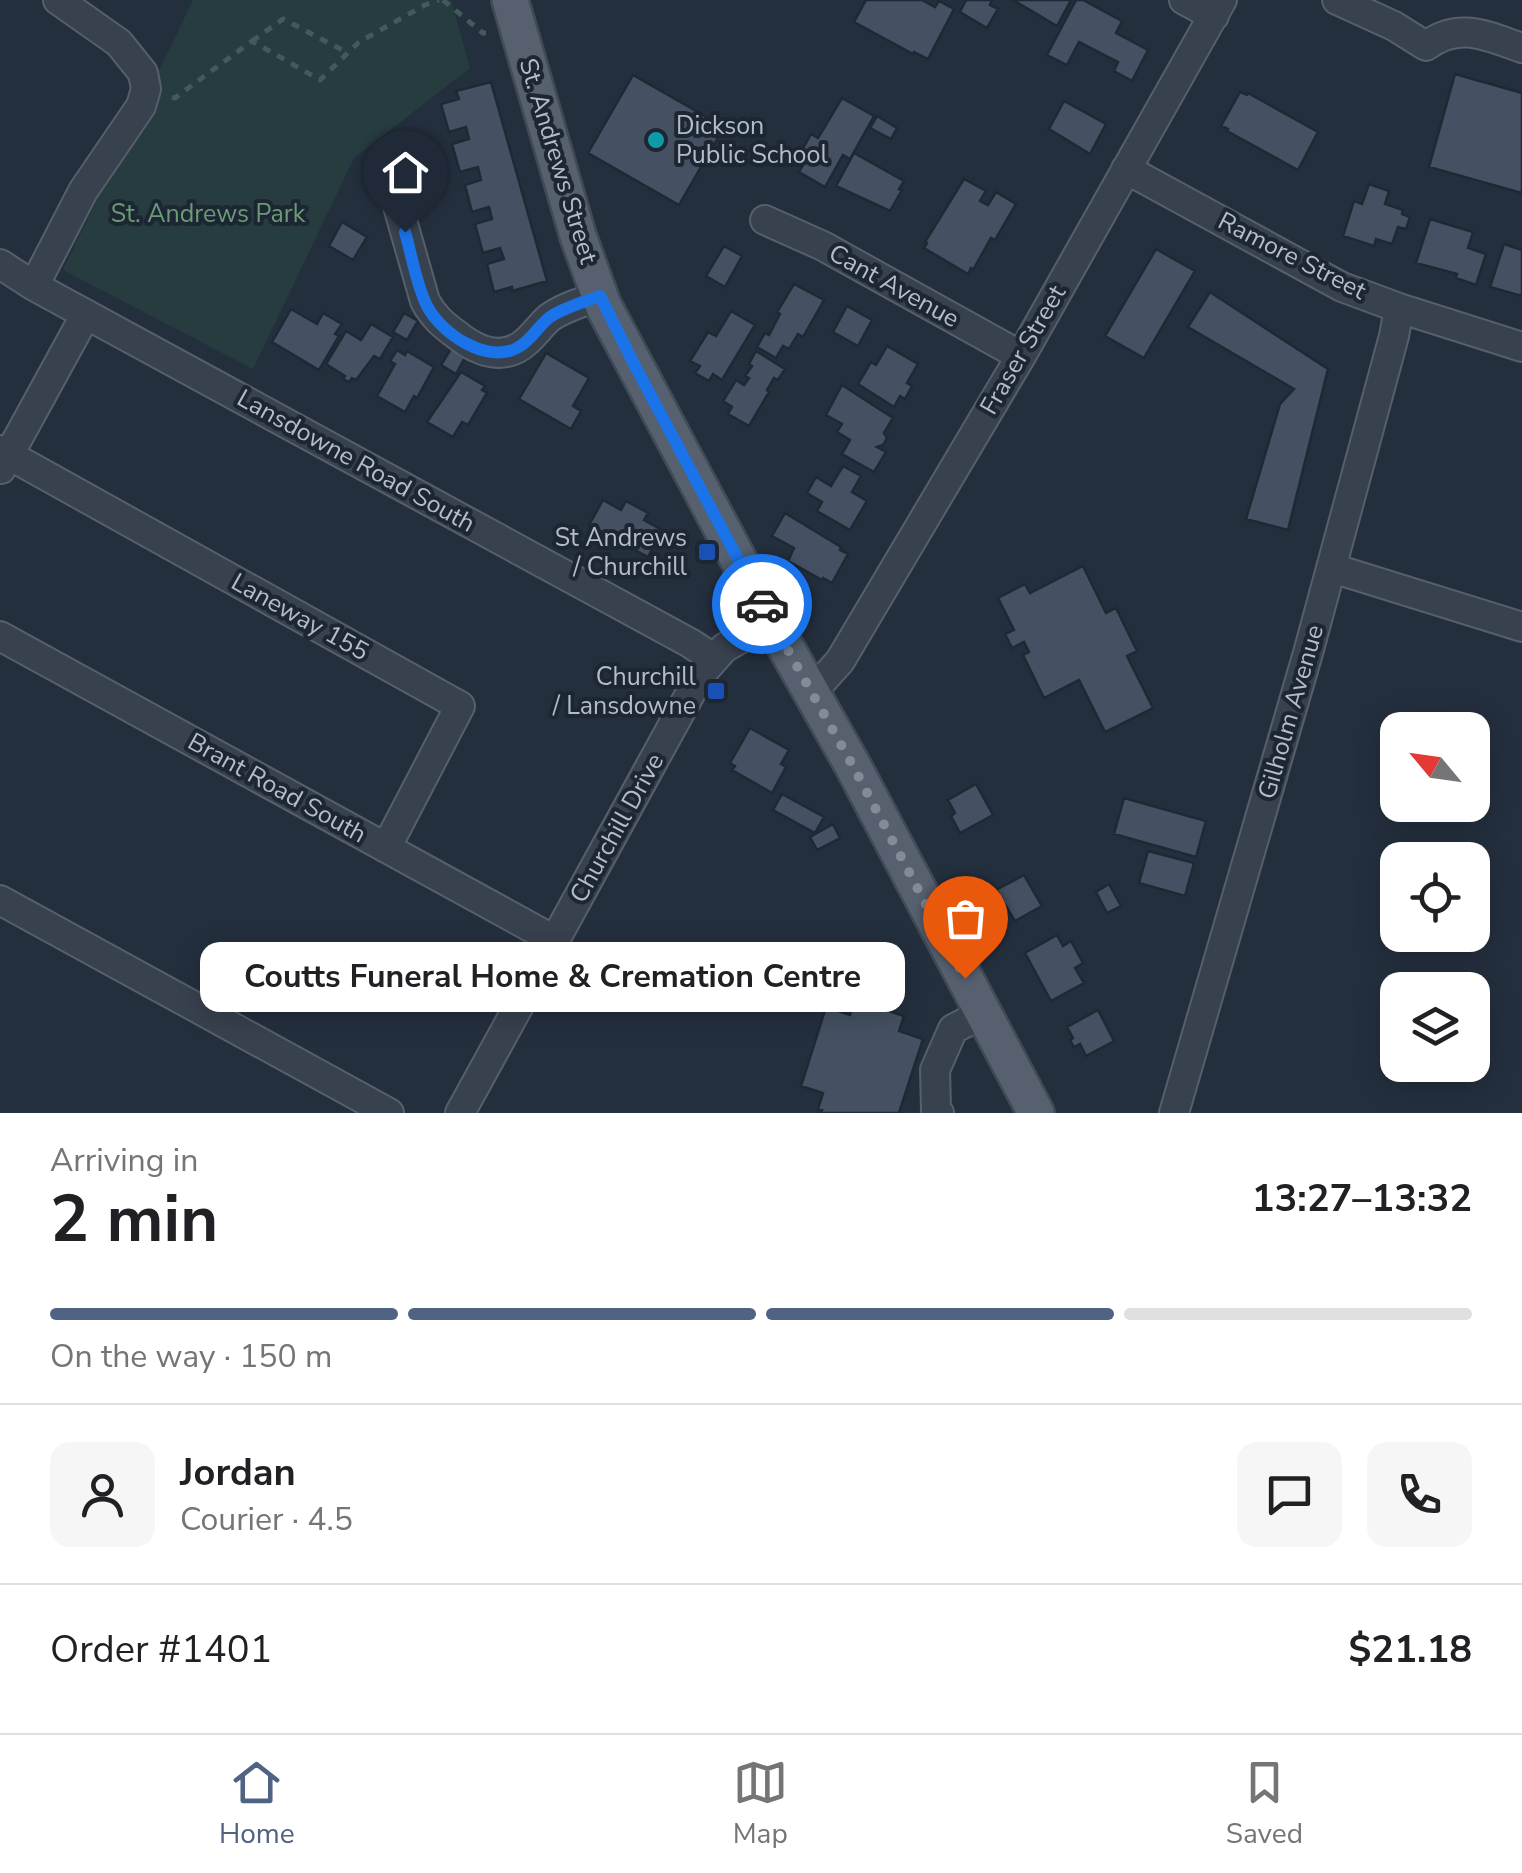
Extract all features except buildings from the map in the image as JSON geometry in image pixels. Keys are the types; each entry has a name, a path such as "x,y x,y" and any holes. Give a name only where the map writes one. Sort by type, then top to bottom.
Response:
{"main road":[{"name":"St. Andrews Street","path":"510,0 578,236 600,296 1036,1113"}],"street":[{"path":"34,286 83,190 141,106 146,89 143,73 119,43 58,0"},
{"path":"1184,0 1218,8"},
{"path":"1337,0 1394,26 1426,46 1453,32 1478,33 1522,48"},
{"name":"Fraser Street","path":"812,692 840,661 1218,8"},
{"path":"387,168 425,301 434,317 473,348 496,354 512,350 561,311 600,296"},
{"name":"Ramore Street","path":"1126,169 1342,287 1522,346"},
{"name":"Cant Avenue","path":"765,220 823,246 1020,356"},
{"name":"Lansdowne Road South","path":"0,264 713,658"},
{"name":"Gilholm Avenue","path":"1174,1113 1332,568 1399,308"},
{"path":"3,458 86,314"},
{"name":"Laneway 155","path":"3,458 460,706 386,848"},
{"path":"1332,568 1522,626"},
{"name":"Churchill Drive","path":"460,1113 701,674 724,648 772,621"},
{"name":"Brant Road South","path":"0,636 554,940"},
{"path":"0,900 389,1113"},
{"path":"938,1113 935,1070 946,1043 953,1029 984,1013"}],"path":[{"path":"252,41 320,80 359,42 441,0 482,33 494,33"},
{"path":"146,89 175,98 283,18 348,53"}],"green space":[{"name":"St. Andrews Park","path":"193,0 451,0 470,68 354,158 253,369 63,270"}],"way so far":[{"path":"762,604 965,978"}],"place":[{"name":"Dickson Public School","path":"656,140"},
{"name":"St Andrews / Churchill","path":"707,552"},
{"name":"Churchill / Lansdowne","path":"716,691"},
{"name":"Coutts Funeral Home & Cremation Centre","path":"965,978"}],"route":[{"path":"405,232 429,310 441,324 480,351 496,354 512,350 561,311 600,296 762,604"}]}
